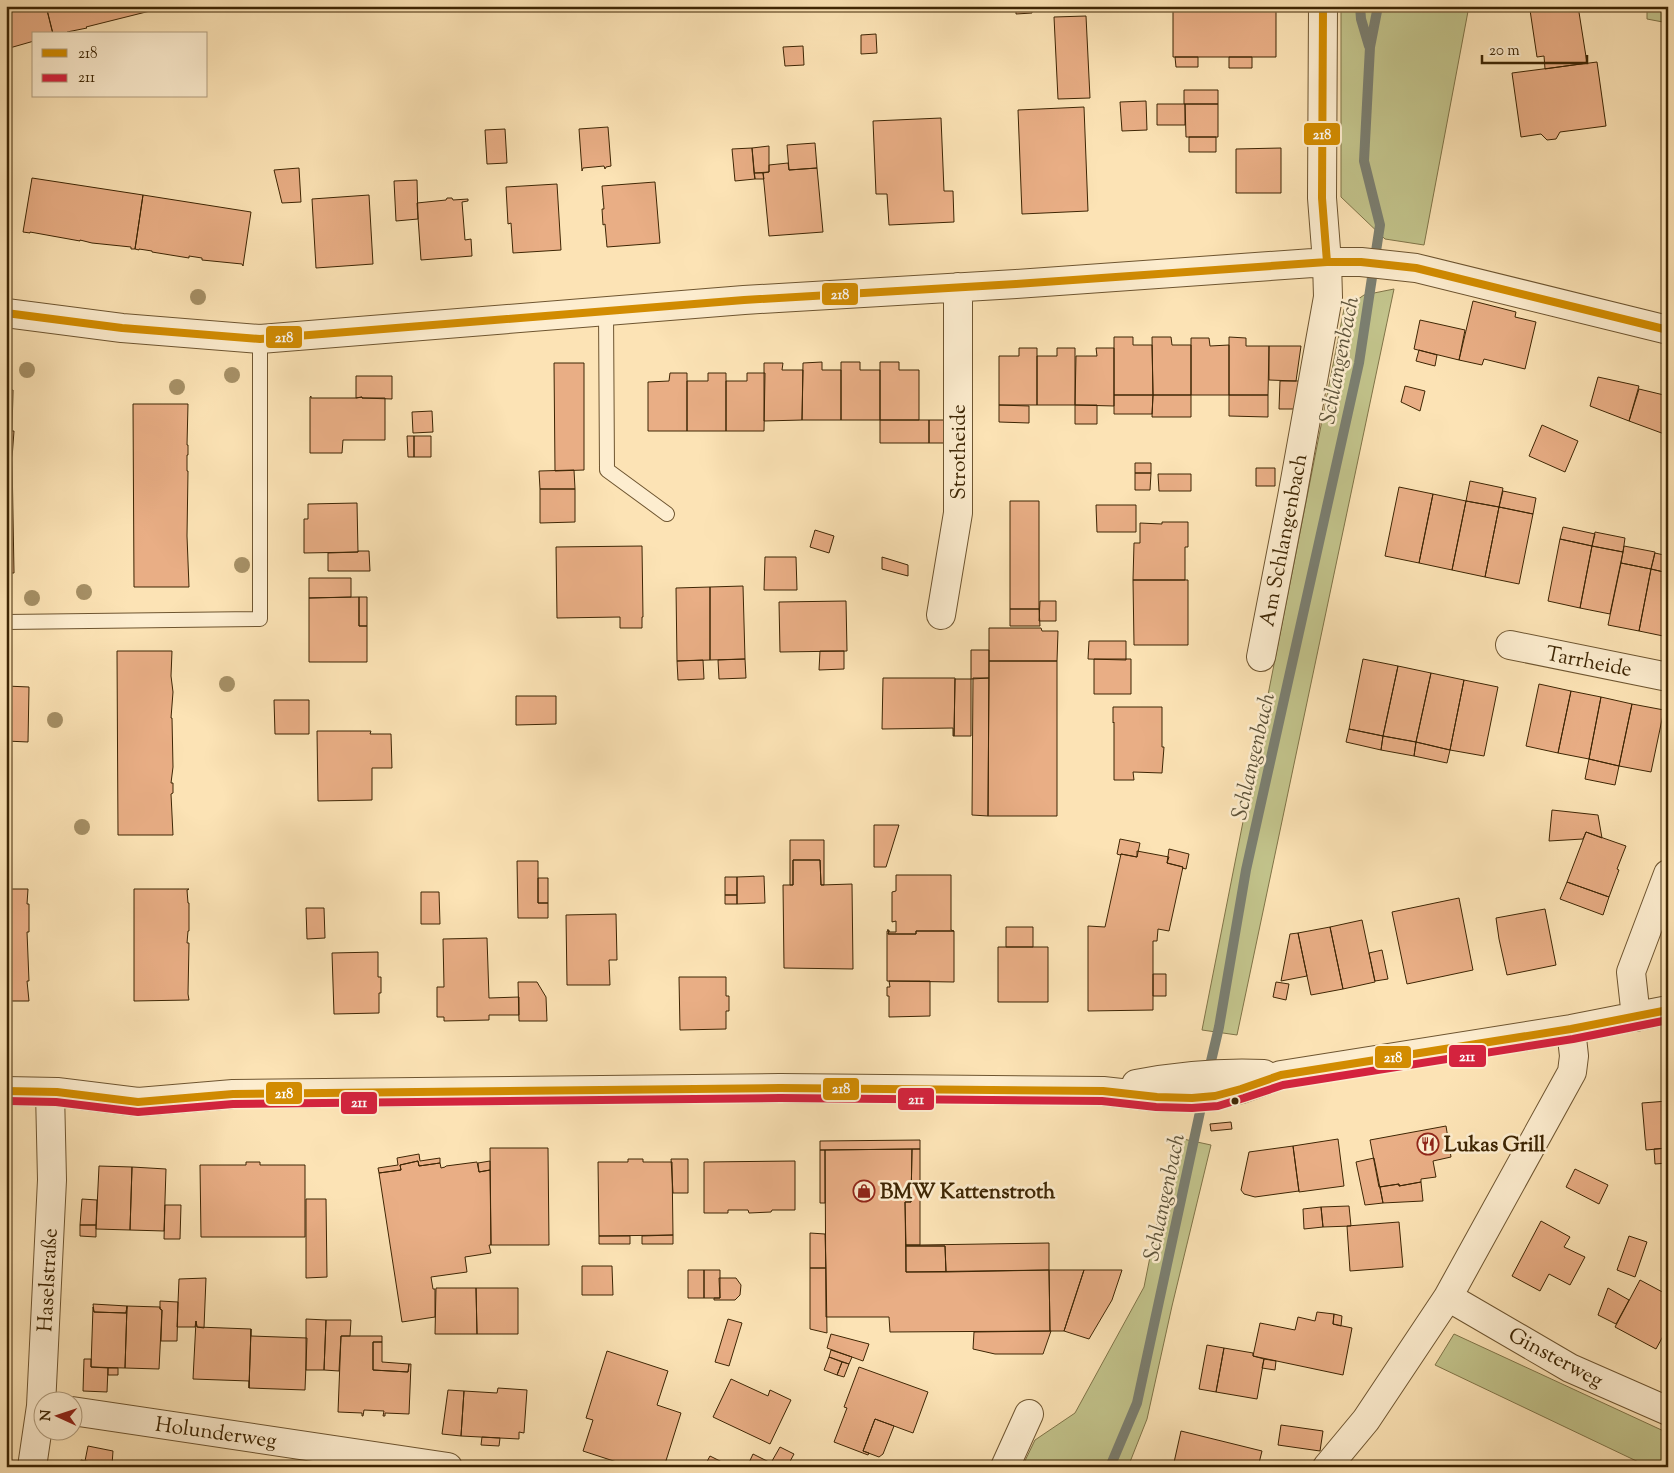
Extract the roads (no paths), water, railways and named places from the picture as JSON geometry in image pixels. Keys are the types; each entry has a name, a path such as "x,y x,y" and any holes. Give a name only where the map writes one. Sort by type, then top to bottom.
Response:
{"street":[{"name":"Am Schlangenbach","path":"1260,657 1292,498 1328,297 1328,262 1322,198 1322,6"},
{"path":"6,313 122,328 260,339 744,300 1328,262 1361,262 1416,268 1668,330"},
{"name":"Strotheide","path":"942,615 958,513 958,287"},
{"name":"Tarrheide","path":"1510,645 1668,677"},
{"path":"1636,1017 1632,972 1668,874"},
{"path":"6,1091 54,1092 138,1102 233,1094 780,1088 1103,1091 1157,1097 1206,1086 1241,1089 1281,1075 1571,1030 1668,1010"},
{"path":"1327,1467 1366,1420 1448,1297 1572,1072 1574,1056 1571,1030"},
{"name":"Haselstraße","path":"43,1390 54,1092"},
{"name":"Ginsterweg","path":"1448,1297 1570,1368 1668,1411"},
{"name":"Holunderweg","path":"82,1412 448,1467"},
{"path":"1006,1467 1030,1414"},
{"name":"Haselstraße","path":"32,1467 36,1440"}],"lane":[{"path":"606,311 607,470 667,514"},
{"path":"6,622 260,619 260,339"}],"waterway":[{"name":"Schlangenbach","path":"1360,6 1361,19 1369,46"},
{"name":"Schlangenbach","path":"1208,1074 1219,1027 1246,870 1359,363 1380,225 1364,161 1370,47 1378,6"},
{"name":"Schlangenbach","path":"1110,1467 1137,1403 1203,1098"}],"place":[{"name":"Lukas Grill","path":"1428,1144"},
{"name":"BMW Kattenstroth","path":"864,1191"}]}
